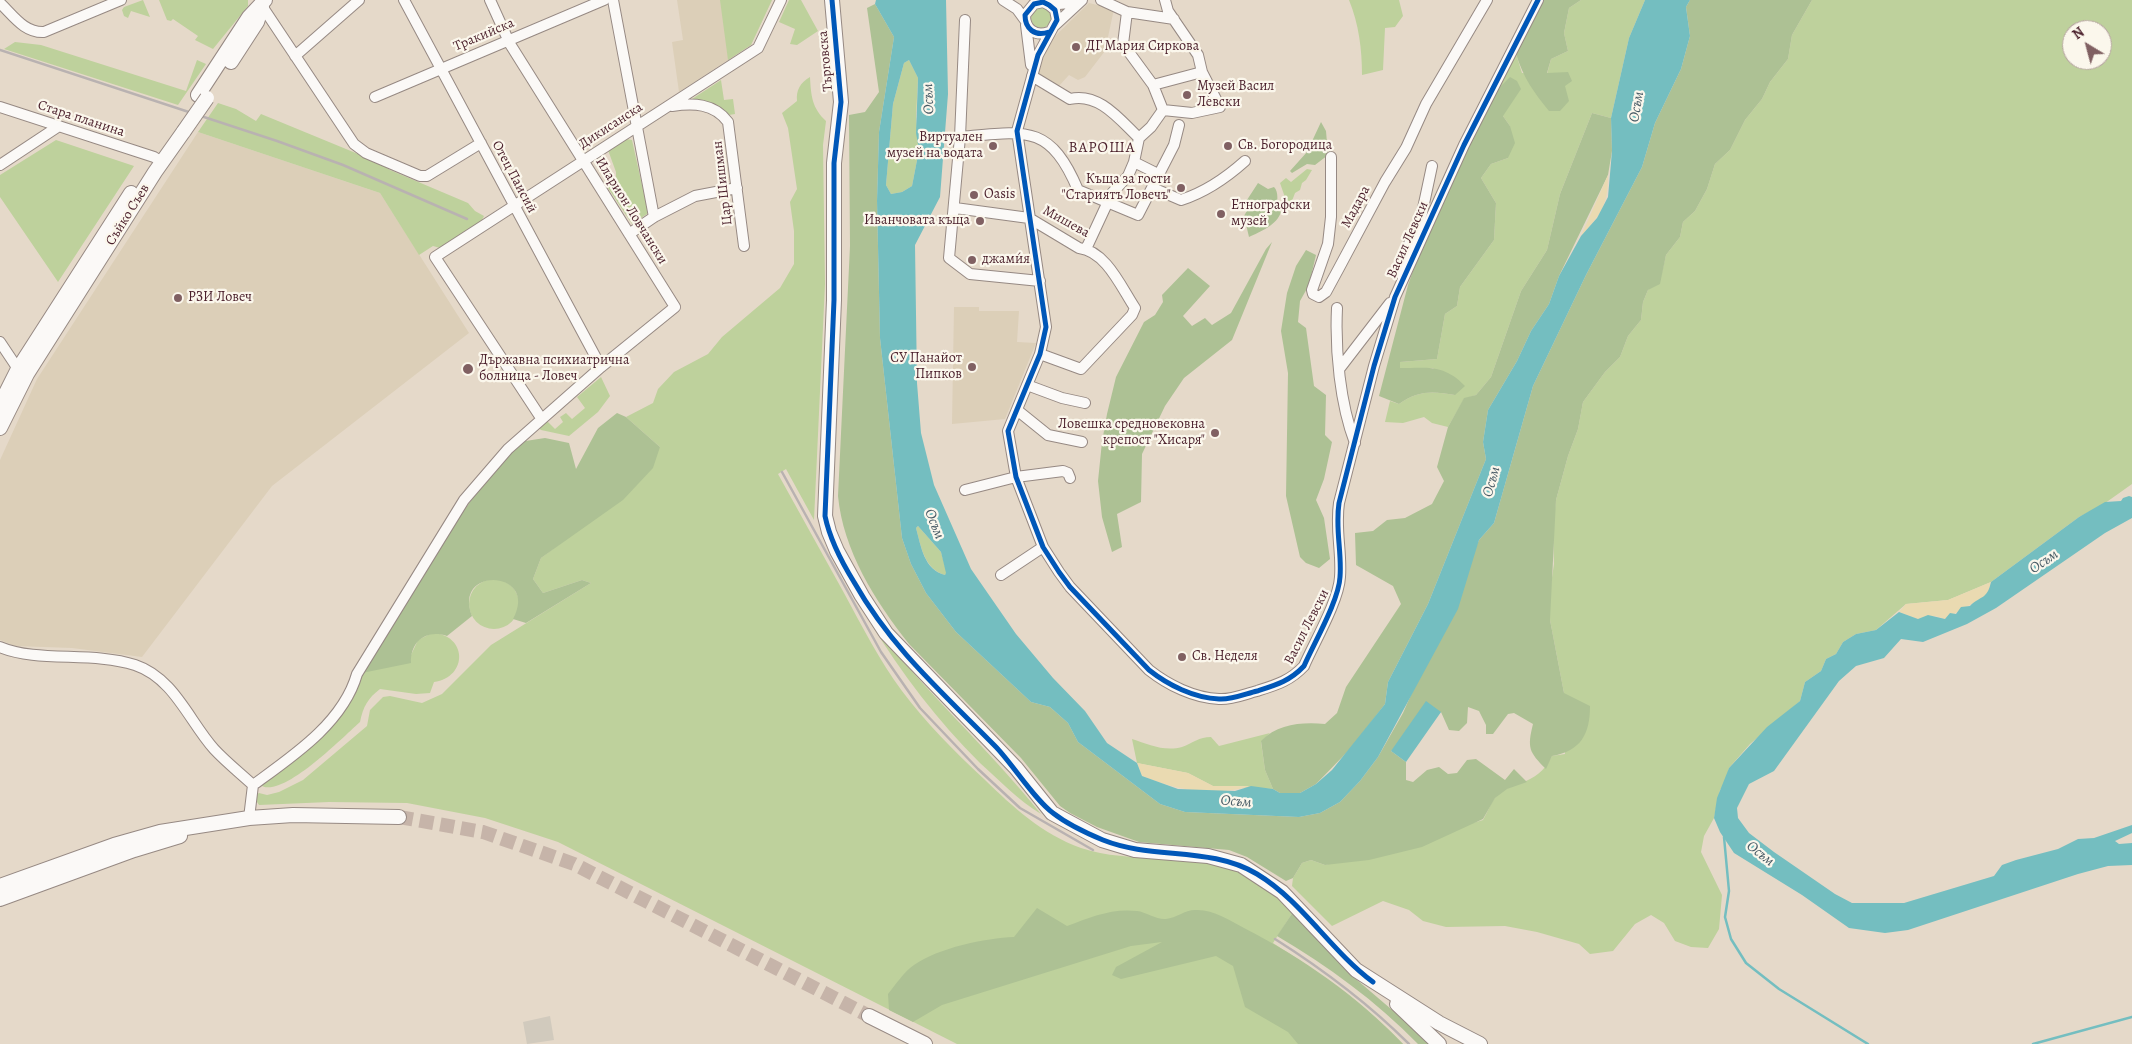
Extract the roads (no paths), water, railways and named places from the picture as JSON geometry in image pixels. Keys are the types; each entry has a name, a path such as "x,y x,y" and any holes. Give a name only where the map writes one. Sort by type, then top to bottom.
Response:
{"street":[{"path":"4,0 8,11"},
{"path":"295,56 358,0"},
{"name":"Отец Паисий","path":"404,0 601,367"},
{"name":"Иларион Ловчански","path":"490,0 508,40 675,307 601,367"},
{"name":"Тракийска","path":"375,97 604,0"},
{"path":"613,0 654,217"},
{"name":"Дикисанска","path":"541,418 435,257 758,48 781,0"},
{"name":"Търговска","path":"832,0 841,102 834,163 834,300 825,516 837,551 872,614 900,650 1016,768 1052,813 1102,840 1135,850 1208,856 1241,865 1282,892 1343,958 1373,982"},
{"path":"1003,0 1016,9 1029,29 1038,34 1052,28 1082,0"},
{"path":"1032,76 1031,50 1026,22 1030,7 1042,2 1068,3 1077,0"},
{"path":"1101,0 1127,12 1174,19"},
{"path":"1163,110 1192,113 1220,107 1202,72 1198,54 1168,11 1165,0"},
{"name":"Мадара","path":"1331,157 1331,216 1328,244 1312,290 1313,294 1319,297 1326,292 1385,182 1406,148 1426,104 1487,0"},
{"name":"Васил Левски","path":"1032,76 1017,131 1046,326 1040,354 1008,430 1016,477 1044,547 1070,587 1149,670 1174,687 1219,699 1285,682 1304,666 1339,589 1340,560 1336,521 1395,297 1464,145 1538,0"},
{"path":"0,2 30,31 44,32 115,1"},
{"path":"262,2 295,56 354,144 366,153 420,176 427,176 480,143"},
{"name":"Съйко Съев","path":"0,405 158,159 202,96 258,22 262,2"},
{"path":"1032,76 1056,15 1042,2"},
{"path":"1127,12 1123,44 1153,85 1163,110"},
{"path":"964,20 960,137 949,258 970,274 1040,281"},
{"path":"1153,85 1202,72"},
{"path":"1032,76 1070,99 1078,97 1102,103 1139,138"},
{"name":"Цар Шишман","path":"668,106 703,105 715,109 724,116 730,127 744,246"},
{"name":"Стара планина","path":"0,107 158,159"},
{"path":"1086,249 1112,193 1128,176 1134,162 1139,138 1151,127 1163,110"},
{"path":"960,137 1017,131 1048,142 1069,167 1078,190 1138,215 1174,146 1179,124"},
{"path":"0,165 59,126"},
{"path":"1153,188 1181,200 1199,194 1220,182 1245,161"},
{"path":"1134,162 1160,175"},
{"path":"1340,368 1395,297 1406,251 1422,213 1432,166"},
{"path":"629,234 654,217 694,196 737,188"},
{"name":"Мишева","path":"955,208 1029,218 1079,248 1086,249 1100,257 1135,308 1132,315 1081,370 1040,354"},
{"path":"1337,308 1336,331 1346,417 1355,443"},
{"path":"0,342 23,371"},
{"path":"249,818 253,785 281,765 333,719 353,688 357,674 464,500 508,449 601,367"},
{"name":"Съйко Съев","path":"0,428 23,371"},
{"path":"1027,385 1085,404"},
{"path":"1017,410 1048,435 1082,442"},
{"path":"964,490 1016,477 1063,472 1068,473 1070,478"},
{"path":"1001,575 1044,547"},
{"path":"0,646 12,652 40,655 78,655 134,665 153,674 168,687 214,749 253,785"},
{"path":"0,886 139,837 160,832 249,818 315,814 399,817"},
{"path":"0,899 134,850 224,822"},
{"path":"0,904 134,850"},
{"path":"1373,982 1439,1044"},
{"path":"1373,982 1439,1023 1480,1044"},
{"path":"869,1016 925,1044"}],"water":[{"name":"Осъм","path":"876,0 946,0 948,94 940,197 915,245 917,383 921,433 934,485 971,569 1016,634 1053,678 1085,711 1107,743 1137,763 1142,776 1178,789 1235,791 1251,786 1273,789 1280,793 1300,793 1316,784 1332,770 1385,704 1388,682 1428,604 1486,459 1483,442 1488,410 1517,361 1531,331 1549,304 1559,276 1581,236 1597,218 1608,197 1612,151 1611,118 1629,38 1645,0 1690,0 1686,7 1690,36 1681,69 1655,123 1642,167 1586,275 1533,386 1494,523 1479,540 1458,609 1378,757 1360,781 1340,802 1320,813 1299,817 1185,812 1160,804 1078,742 1068,723 1050,707 1031,702 956,632 926,593 911,564 902,538 880,338 877,201 879,132 894,37 875,4","holes":["909,60 918,78 916,133 919,150 912,186 902,192 891,194 886,185 893,104 904,63","918,526 941,552 945,575 932,568 924,556 916,528"]},
{"name":"Осъм","path":"2129,496 2132,497 2132,518 2105,533 1996,608 1967,624 1923,642 1901,639 1884,658 1856,666 1839,681 1774,771 1749,784 1737,808 1738,818 1749,833 1835,894 1852,903 1904,903 1994,876 2002,865 2016,860 2058,849 2078,839 2094,838 2132,825 2132,833 2115,841 2119,844 2132,843 2132,865 2108,866 2078,874 1908,930 1885,933 1849,928 1802,895 1734,853 1720,832 1714,818 1717,798 1729,768 1767,727 1800,701 1805,682 1821,671 1826,659 1836,654 1843,642 1856,634 1876,630 1899,612 1918,619 1928,615 1945,619 1950,613 1956,614 1961,607 1970,606 1985,595 1991,582 2079,517 2105,502 2121,501"},
{"path":"1426,701 1441,712 1406,762 1391,751"}],"waterway":[{"path":"1724,837 1729,891 1725,917 1731,939 1746,963 1779,989 1868,1044"},
{"path":"2033,1044 2132,1017"}],"tunnel":[{"path":"399,817 483,832 574,864 869,1016"}],"railway":[{"path":"0,50 277,141 343,165 467,219"},
{"path":"782,472 881,652 920,708 978,769 1020,808 1093,850"},
{"path":"1275,939 1345,988 1409,1044"}],"place":[{"name":"ДГ Мария Сиркова","path":"1076,47"},
{"name":"Музей Васил Левски","path":"1187,95"},
{"name":"Виртуален музей на водата","path":"993,146"},
{"name":"Св. Богородица","path":"1228,146"},
{"name":"Къща за гости \"Стариятъ Ловечъ\"","path":"1181,188"},
{"name":"Oasis","path":"974,195"},
{"name":"Етнографски музей","path":"1221,214"},
{"name":"Иванчовата къща","path":"980,221"},
{"name":"джами́я","path":"972,260"},
{"name":"РЗИ Ловеч","path":"178,298"},
{"name":"СУ Панайот Пипков","path":"972,367"},
{"name":"Държавна психиатрична болница - Ловеч","path":"468,369"},
{"name":"Ловешка средновековна крепост \"Хисаря\"","path":"1215,433"},
{"name":"Св. Неделя","path":"1182,657"}],"district":[{"name":"ВАРОША","path":"1102,148"}]}
